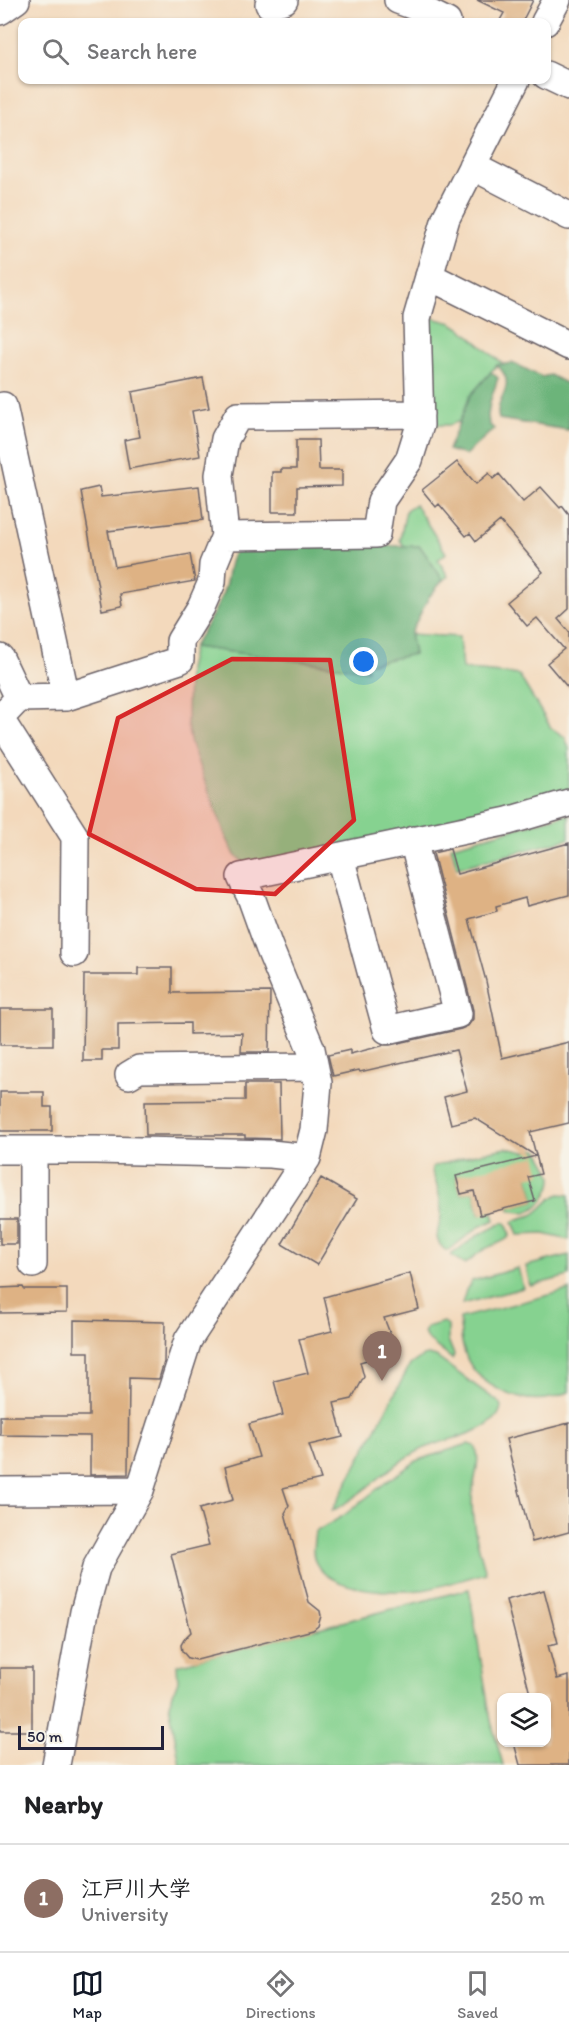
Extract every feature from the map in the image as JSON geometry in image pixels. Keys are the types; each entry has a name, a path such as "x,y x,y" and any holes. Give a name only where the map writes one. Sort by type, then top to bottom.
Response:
{"street":[{"path":"0,11 16,0"},
{"path":"398,0 439,18"},
{"path":"547,18 557,0"},
{"path":"551,77 569,86"},
{"path":"225,536 375,534 381,501 409,460 420,425 417,318 446,218 514,84"},
{"path":"472,166 569,216"},
{"path":"429,276 569,346"},
{"path":"0,408 3,406 66,698"},
{"path":"74,953 75,837 0,719 19,698 66,698 180,660 180,641 201,607 212,582 213,565 225,536 219,475 225,439 238,416 420,414"},
{"path":"0,658 19,698"},
{"path":"56,1765 84,1612 96,1568 140,1490 188,1340 307,1158 314,1130 318,1083 311,1049 241,877 508,821 569,803"},
{"path":"340,857 387,1030 458,1014 413,840"},
{"path":"129,1075 139,1069 314,1067"},
{"path":"0,1150 271,1154 307,1158"},
{"path":"33,1151 33,1264"},
{"path":"0,1491 140,1490"}],"highlighted area":[{"path":"232,659 330,660 354,820 275,894 196,889 89,834 118,718"}],"green space":[{"path":"429,317 452,323 503,364 497,365 470,396 460,421 450,425 434,425"},
{"path":"513,363 542,377 550,375 569,385 569,430 499,419 499,404 506,380 497,365"},
{"path":"491,372 498,378 488,416 489,424 494,429 465,455 448,450 470,396"},
{"path":"415,504 446,553 438,560 448,576 443,580 420,546 404,546 400,540 406,510"},
{"path":"239,546 420,546 443,580 429,597 410,634 414,654 367,664 368,670 193,647 219,603 231,560"},
{"path":"410,634 459,637 462,669 519,675 551,728 565,737 569,749 569,795 248,866 235,855 227,839 191,745 187,725 188,669 193,647 367,670 367,664 414,654"},
{"path":"569,814 569,839 457,868 451,846"},
{"path":"506,1148 526,1152 535,1149 539,1151 552,1177 551,1186 546,1195 530,1211 510,1210 509,1207 535,1201 528,1177 456,1176 461,1194 474,1191 479,1214 492,1211 495,1220 479,1227 447,1251 441,1246 437,1236 441,1209 432,1167"},
{"path":"560,1194 569,1195 569,1240 544,1234 518,1235 513,1222 536,1213 552,1198"},
{"path":"504,1222 507,1224 510,1236 504,1241 484,1250 464,1264 451,1255 477,1236"},
{"path":"569,1255 569,1276 530,1286 526,1266"},
{"path":"518,1268 523,1288 462,1304 466,1290 472,1281"},
{"path":"569,1290 569,1392 551,1398 526,1399 501,1391 479,1375 465,1354 460,1318"},
{"path":"443,1322 448,1326 448,1340 454,1355 452,1359 427,1339 424,1333 427,1327"},
{"path":"428,1355 436,1357 501,1404 499,1413 485,1427 433,1445 406,1458 345,1504 332,1511 410,1365"},
{"path":"468,1444 475,1446 478,1456 472,1510 486,1573 428,1589 384,1591 350,1586 324,1573 316,1563 314,1556 315,1532 343,1516 418,1460"},
{"path":"469,1589 491,1721 503,1765 180,1765 169,1704 178,1681 177,1665"}],"building":[{"path":"477,0 533,0 524,18 501,18 504,13"},
{"path":"203,378 209,408 192,411 200,456 129,469 124,440 140,437 132,392"},
{"path":"296,440 318,440 319,470 342,470 342,486 297,487 297,512 272,512 272,472 281,472 281,469 296,469"},
{"path":"457,462 476,484 489,473 493,479 499,474 523,502 541,487 569,515 569,609 558,619 569,632 569,689 547,663 564,649 537,618 527,626 507,602 543,572 500,521 476,541 470,533 466,536 439,504 436,507 422,490"},
{"path":"199,486 203,520 108,531 115,567 190,554 195,581 120,594 122,606 102,610 81,491 99,487 101,497"},
{"path":"569,843 569,895 527,906 525,898 496,906 497,911 469,919 486,981 502,1058 569,1042 569,1123 530,1132 541,1174 528,1177 535,1201 480,1215 474,1191 461,1194 456,1176 536,1156 475,1118 451,1124 444,1097 467,1091 456,1050 333,1076 328,1055 350,1050 350,1054 461,1029 468,1026 473,1019 473,1010 433,853 450,849 457,874"},
{"path":"138,968 172,968 172,993 270,992 269,1052 241,1052 242,1033 190,1034 190,1023 118,1024 118,1050 102,1050 102,1061 83,1061 84,975 138,975"},
{"path":"0,1009 53,1009 53,1045 0,1045"},
{"path":"245,1084 279,1084 280,1139 245,1138 245,1135 146,1135 145,1101 245,1100"},
{"path":"0,1092 44,1092 44,1107 52,1107 52,1131 0,1131"},
{"path":"321,1178 357,1199 317,1265 282,1244"},
{"path":"0,1219 17,1219 17,1244 0,1244"},
{"path":"410,1273 419,1309 384,1318 397,1351 360,1362 364,1377 352,1399 334,1403 343,1437 309,1445 321,1479 283,1488 289,1506 285,1513 309,1602 320,1611 318,1626 313,1630 197,1660 188,1658 182,1651 181,1645 191,1632 171,1554 209,1545 199,1509 233,1500 225,1467 259,1457 249,1424 283,1415 274,1381 308,1373 299,1339 332,1331 324,1297"},
{"path":"23,1287 24,1289 67,1289 67,1312 0,1313 0,1288"},
{"path":"74,1320 165,1322 164,1362 159,1379 129,1378 128,1474 90,1475 90,1436 0,1435 0,1416 89,1416 89,1352 74,1352"},
{"path":"569,1423 569,1532 532,1542 506,1439"},
{"path":"544,1590 558,1643 548,1645 557,1679 569,1676 569,1765 520,1765 515,1747 551,1747 551,1693 530,1693 506,1600"},
{"path":"0,1668 32,1668 32,1731 0,1731"}],"place":[{"name":"江戸川大学","path":"382,1381"}]}
